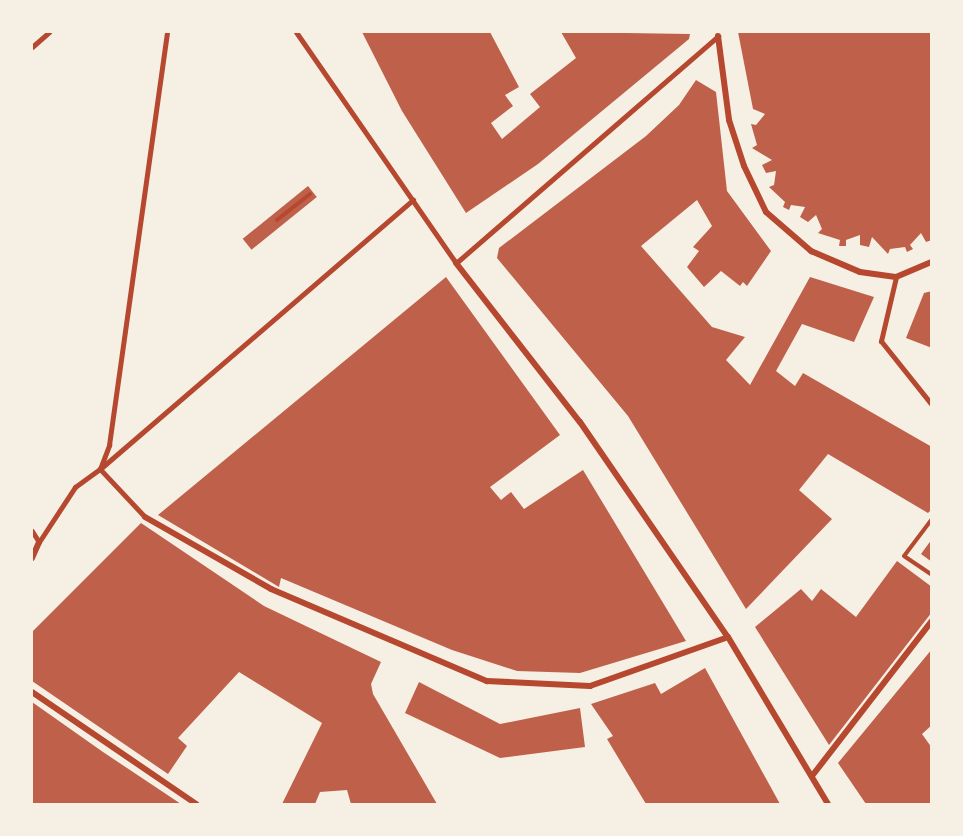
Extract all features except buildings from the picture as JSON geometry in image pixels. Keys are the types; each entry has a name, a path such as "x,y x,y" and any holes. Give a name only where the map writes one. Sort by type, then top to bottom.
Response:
{"street":[{"path":"32,46 49,32"},
{"path":"100,469 109,445 167,32"},
{"path":"296,32 456,263 580,422 728,637 828,804"},
{"path":"456,263 718,36"},
{"path":"718,36 729,120 744,166 766,212 811,251 860,272 896,277 932,262"},
{"path":"32,558 39,542 75,487 100,469 413,200"},
{"path":"896,277 881,341 932,405"},
{"path":"100,469 145,517 271,589 487,681 590,686 728,637"},
{"path":"32,531 39,542"},
{"path":"812,776 932,621"},
{"path":"32,692 196,804"}],"path":[{"path":"277,220 310,194"},
{"path":"932,519 904,556 932,575"}]}
